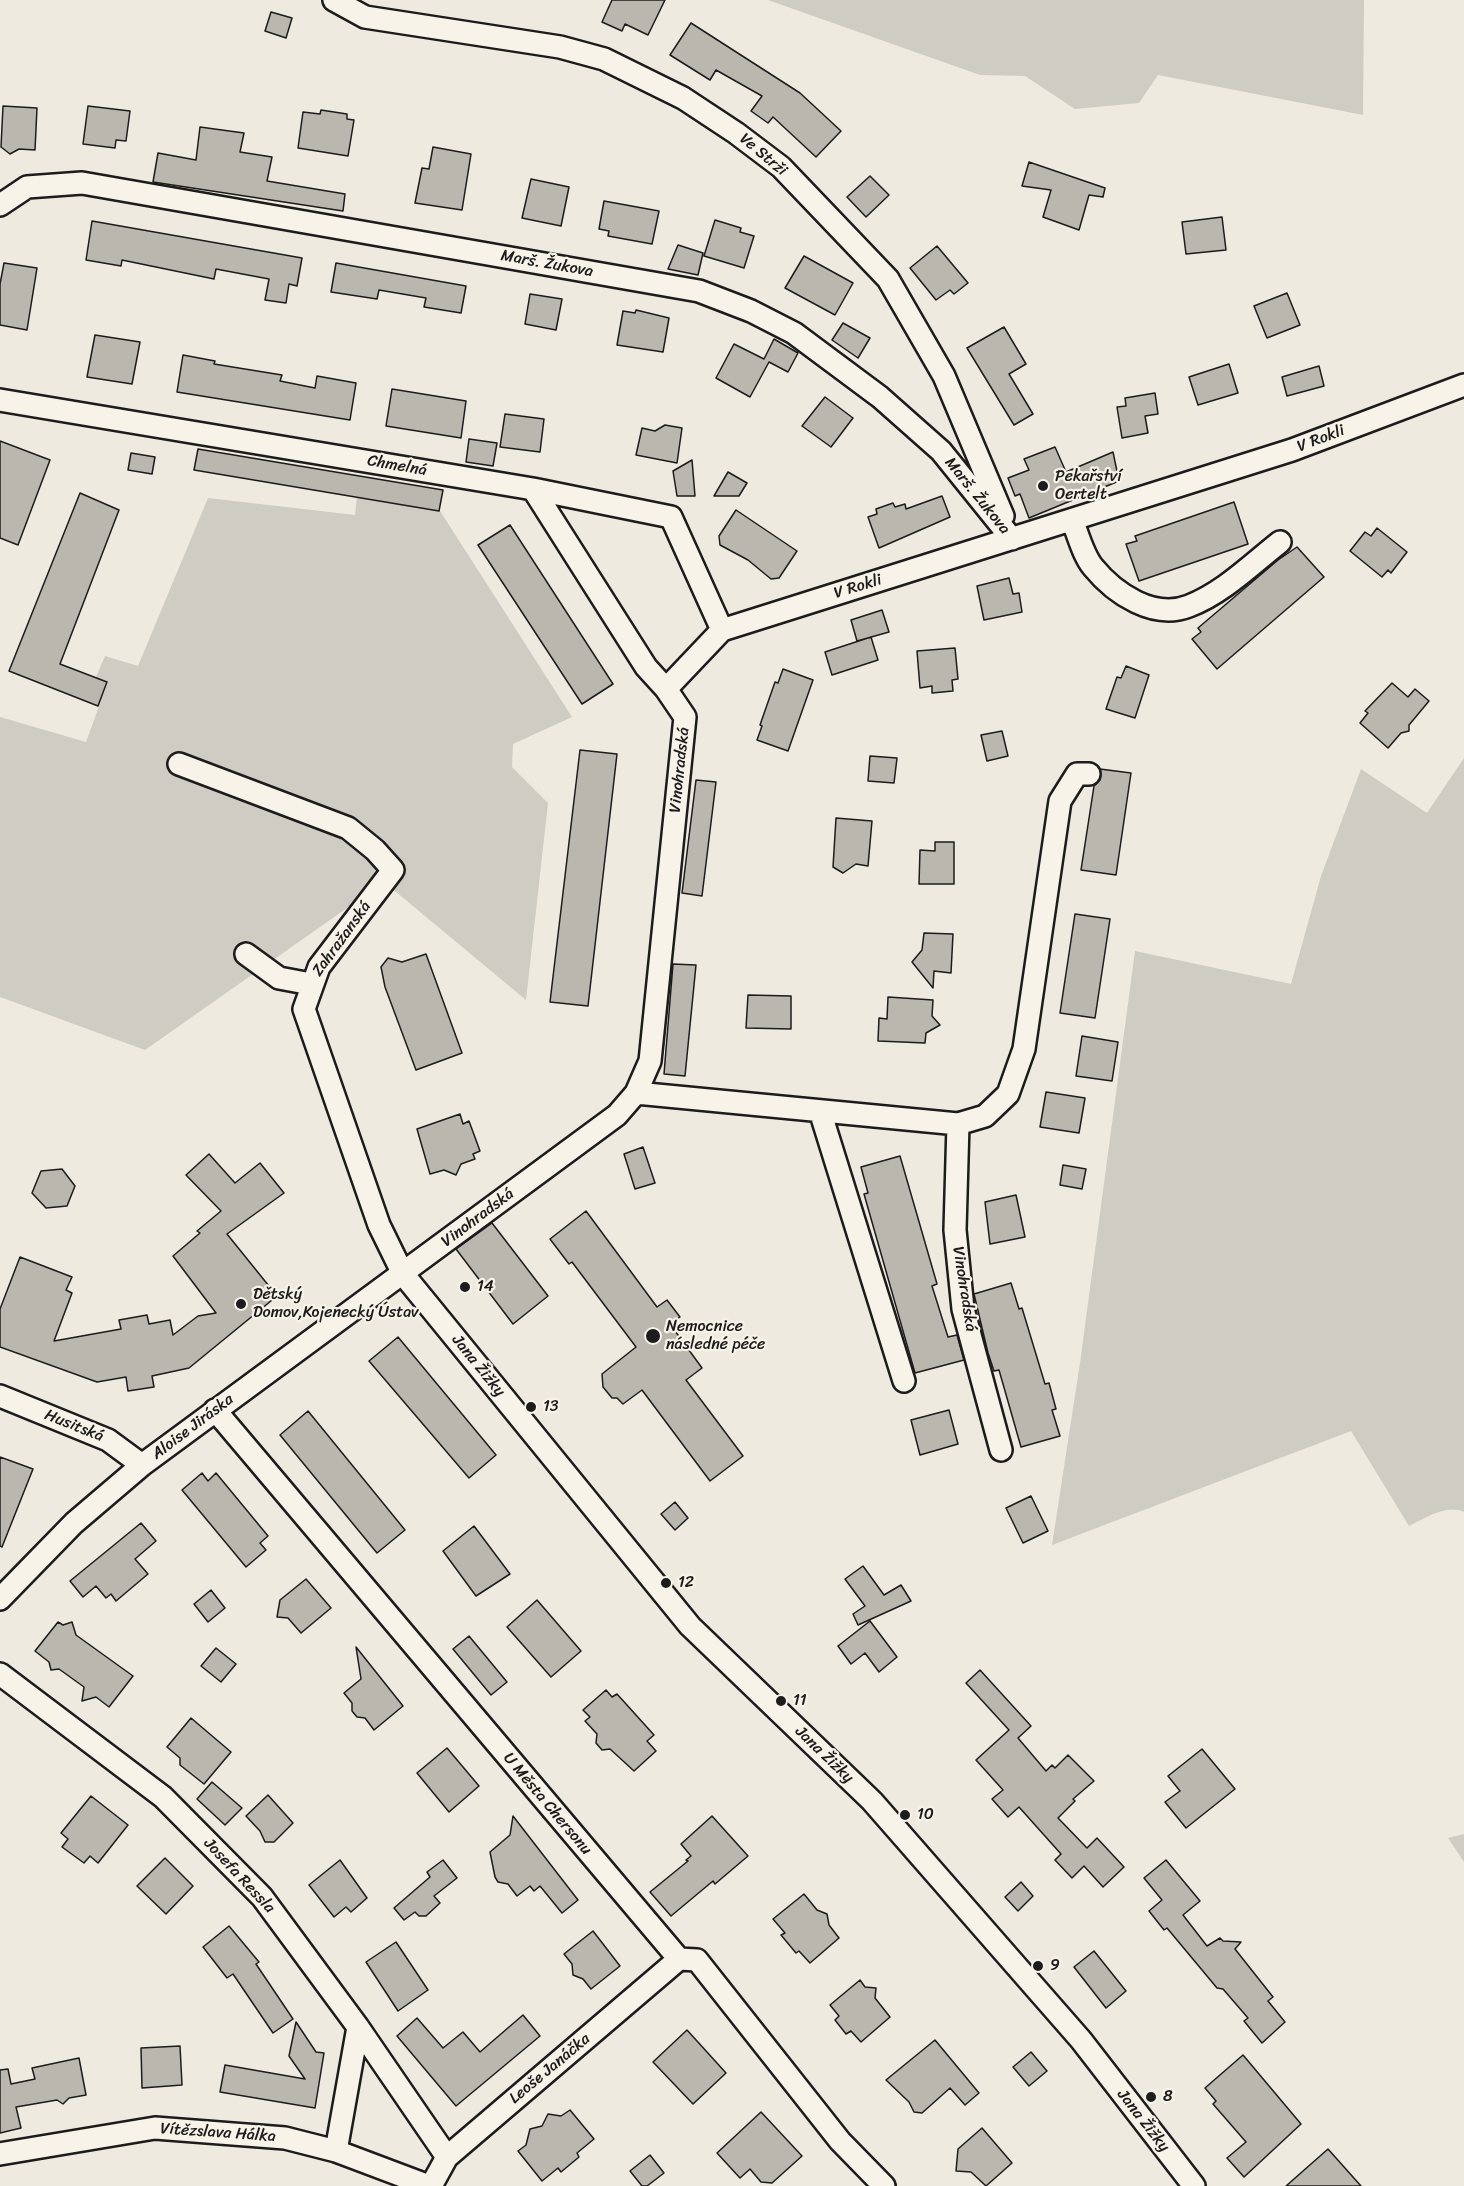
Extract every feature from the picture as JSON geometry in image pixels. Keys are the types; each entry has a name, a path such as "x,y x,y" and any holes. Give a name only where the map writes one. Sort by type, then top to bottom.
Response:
{"street":[{"name":"Ve Strži","path":"334,0 365,17 560,47 604,59 683,98 736,133 781,167 888,279 944,376 1012,539"},
{"name":"Marš. Žukova","path":"0,205 27,187 82,183 699,291 751,311 794,333 880,397 940,451 1012,539"},
{"name":"V Rokli","path":"666,689 722,630 1292,450 1464,385"},
{"name":"Chmelná","path":"0,400 533,489 671,517 722,630"},
{"name":"Vinohradská","path":"403,1274 617,1115 636,1093 650,1061 685,717 666,689 646,667 533,489"},
{"path":"1072,520 1092,566 1123,595 1156,610 1188,607 1215,592 1280,542"},
{"name":"Zahražanská","path":"179,764 348,828 375,850 393,870 319,967 311,984 304,1009 379,1225 403,1274"},
{"path":"636,1093 958,1124 985,1116 1008,1094 1024,1049 1060,801 1077,774 1089,774"},
{"path":"246,954 279,978 311,984"},
{"path":"820,1111 904,1381"},
{"name":"Vinohradská","path":"958,1124 955,1230 963,1309 1001,1450"},
{"name":"Aloise Jiráska","path":"0,1599 74,1523 142,1465 403,1274"},
{"name":"Jana Žižky","path":"403,1274 690,1626 872,1801 1081,2040 1194,2186"},
{"name":"Husitská","path":"0,1396 108,1440 142,1465"},
{"name":"U Města Chersonu","path":"215,1410 679,1959 697,1960 840,2140 884,2186"},
{"name":"Josefa Ressla","path":"0,1674 163,1797 262,1897 358,2027 447,2157"},
{"name":"Leoše Janáčka","path":"430,2186 447,2157 679,1959"},
{"path":"336,2151 358,2027"},
{"name":"Vítězslava Hálka","path":"0,2154 155,2128 285,2138 336,2151 430,2186"}],"shaded area":[{"path":"768,0 1364,0 1363,115 1158,75 1139,103 1075,109 1025,76 980,75"},
{"path":"357,497 440,511 572,717 513,744 512,767 548,803 526,1000 384,882 145,1050 0,997 0,717 86,742 108,682 96,677 105,656 138,666 208,498 355,515"},
{"path":"1464,758 1464,1512 1443,1511 1409,1526 1351,1431 1052,1545 1080,1363 1135,951 1291,984 1321,876 1361,769 1427,813"},
{"path":"1464,1834 1464,1862 1448,1838"}],"building":[{"path":"612,0 665,0 648,35 625,24 622,31 602,22"},
{"path":"271,12 292,18 286,38 265,31"},
{"path":"691,23 800,93 841,131 816,157 773,117 768,123 751,111 762,96 716,70 710,80 670,55"},
{"path":"3,106 37,108 35,150 19,149 10,154 1,147"},
{"path":"88,106 130,111 126,141 116,140 115,148 83,144"},
{"path":"321,110 347,114 347,119 354,120 348,156 298,148 303,112 320,114"},
{"path":"200,127 244,133 240,152 272,157 267,181 345,194 343,211 153,182 158,153 196,160"},
{"path":"433,147 471,154 462,210 415,203 422,168 429,169"},
{"path":"1029,162 1105,188 1103,197 1089,195 1079,230 1043,217 1051,190 1022,186"},
{"path":"870,176 889,195 866,217 847,197"},
{"path":"531,179 569,187 561,226 522,218"},
{"path":"604,201 659,211 652,244 608,236 609,231 599,229"},
{"path":"1222,217 1226,250 1186,254 1182,222"},
{"path":"715,220 741,228 740,232 754,236 744,268 704,256"},
{"path":"92,221 302,258 297,286 289,284 286,303 265,300 269,279 216,269 214,279 122,260 121,266 86,260"},
{"path":"678,245 703,253 698,275 668,269"},
{"path":"937,246 968,283 954,294 950,290 936,300 910,268"},
{"path":"804,256 853,283 835,315 785,288"},
{"path":"4,263 37,268 27,330 0,325 0,284"},
{"path":"336,263 466,286 461,313 424,307 426,298 379,290 377,299 331,292"},
{"path":"1287,293 1300,325 1267,338 1254,306"},
{"path":"530,294 562,299 556,330 525,324"},
{"path":"636,310 669,318 663,352 617,345 623,311 635,313"},
{"path":"843,323 870,338 858,358 832,340"},
{"path":"1004,327 1026,364 1009,374 1033,414 1014,425 967,348"},
{"path":"95,335 140,342 132,384 87,377"},
{"path":"774,339 798,353 788,372 769,362 750,397 716,378 734,344 764,359"},
{"path":"183,355 215,361 214,364 282,375 280,381 315,388 317,376 356,383 350,420 177,392"},
{"path":"1229,364 1238,393 1198,405 1189,377"},
{"path":"1319,366 1324,386 1287,396 1282,377"},
{"path":"392,389 466,401 461,438 386,426"},
{"path":"1155,393 1158,414 1145,416 1148,433 1122,438 1117,407 1126,406 1125,398"},
{"path":"825,397 853,418 831,447 802,426"},
{"path":"505,414 544,419 540,452 500,447"},
{"path":"665,425 682,428 677,463 636,455 642,428 655,431"},
{"path":"469,439 497,443 493,466 466,462"},
{"path":"0,441 50,460 18,545 0,538"},
{"name":"Pekařství Oertelt","path":"1055,447 1066,472 1113,452 1119,481 1029,518 1020,494 1015,496 1008,478 1029,470 1024,459"},
{"path":"198,449 443,490 439,511 194,470"},
{"path":"131,453 155,457 152,474 128,470"},
{"path":"692,460 695,496 677,496 673,471"},
{"path":"728,472 747,483 739,496 714,496"},
{"path":"80,493 119,510 60,664 107,682 98,706 9,671"},
{"path":"942,496 950,517 879,548 868,517 877,514 876,509 893,503 895,507 905,504 906,509"},
{"path":"1234,502 1248,544 1139,581 1126,544 1137,541 1135,536"},
{"path":"736,510 797,551 779,578 771,579 748,560 720,545 719,536"},
{"path":"510,525 613,684 582,704 478,545"},
{"path":"1377,528 1407,552 1391,573 1388,570 1382,577 1350,551 1365,532 1371,536"},
{"path":"1297,547 1324,577 1217,669 1192,639 1201,632 1198,628 1278,560"},
{"path":"1009,578 1013,594 1019,593 1022,612 984,620 977,586"},
{"path":"882,610 889,632 857,641 851,620"},
{"path":"871,637 878,660 832,675 825,652"},
{"path":"955,648 958,679 952,680 953,691 932,693 932,686 920,688 917,651"},
{"path":"1126,666 1149,675 1135,718 1106,709 1117,677 1121,678"},
{"path":"783,669 813,680 788,751 757,740 775,682 778,683"},
{"path":"1392,683 1408,697 1415,689 1429,701 1409,725 1409,731 1401,733 1388,748 1360,723 1368,713 1365,711"},
{"path":"1002,731 1008,756 987,761 981,735"},
{"path":"580,750 617,754 588,1006 550,1002"},
{"path":"870,756 897,758 894,783 868,781"},
{"path":"1100,769 1131,773 1116,875 1081,870 1094,786 1100,780"},
{"path":"696,780 716,782 702,896 682,893"},
{"path":"836,818 872,821 868,866 856,864 843,873 833,867"},
{"path":"935,842 954,842 954,884 919,884 920,850 935,851"},
{"path":"1075,914 1110,919 1095,1018 1060,1013"},
{"path":"924,933 953,934 951,973 934,971 933,988 912,962 922,950"},
{"path":"426,954 462,1053 416,1070 385,987 381,967 388,958 402,962"},
{"path":"673,964 696,965 685,1076 664,1074"},
{"path":"748,995 791,996 791,1029 746,1028"},
{"path":"888,997 933,1000 932,1016 940,1025 926,1033 925,1043 878,1041 879,1018 887,1019"},
{"path":"1082,1036 1118,1042 1112,1081 1076,1076"},
{"path":"1046,1092 1085,1098 1079,1133 1040,1127"},
{"path":"460,1114 463,1124 469,1121 480,1151 473,1154 475,1159 461,1164 456,1175 444,1170 430,1174 417,1129"},
{"path":"643,1147 655,1183 635,1189 624,1154"},
{"name":"Dětský Domov,Kojenecký Ústav","path":"209,1154 235,1183 260,1163 284,1193 227,1234 277,1296 189,1368 152,1376 154,1387 128,1391 126,1377 97,1382 0,1347 0,1309 20,1257 72,1277 66,1290 72,1293 54,1341 121,1329 119,1320 147,1315 149,1324 170,1320 173,1335 198,1316 216,1313 173,1256 200,1233 197,1231 221,1211 186,1175"},
{"path":"900,1156 937,1284 932,1286 948,1337 957,1335 964,1360 915,1373 864,1194 868,1193 861,1167"},
{"path":"1063,1165 1086,1169 1082,1189 1060,1185"},
{"path":"62,1169 75,1186 67,1206 46,1208 32,1193 41,1171"},
{"path":"1016,1195 1025,1237 990,1244 985,1202"},
{"name":"Nemocnice následné péče","path":"586,1211 657,1307 667,1300 680,1317 670,1324 702,1368 686,1380 743,1456 710,1481 642,1390 623,1404 617,1398 612,1398 603,1387 602,1374 636,1347 572,1262 569,1264 550,1239"},
{"path":"492,1223 548,1296 513,1324 456,1249"},
{"path":"1011,1283 1019,1309 1022,1308 1045,1384 1049,1383 1056,1409 1052,1410 1060,1436 1021,1447 999,1370 994,1371 988,1353 974,1294"},
{"path":"398,1337 496,1455 469,1478 369,1361"},
{"path":"949,1410 958,1444 920,1455 911,1420"},
{"path":"308,1411 405,1530 377,1553 280,1435"},
{"path":"0,1457 33,1469 2,1547 0,1546"},
{"path":"202,1473 208,1481 216,1473 268,1536 260,1543 266,1550 246,1567 182,1490"},
{"path":"1031,1496 1048,1531 1023,1543 1006,1508"},
{"path":"675,1502 688,1518 675,1530 661,1514"},
{"path":"141,1523 156,1541 135,1559 148,1574 116,1601 111,1594 106,1598 96,1586 83,1597 70,1581"},
{"path":"474,1526 510,1574 476,1596 443,1551"},
{"path":"863,1566 884,1595 901,1585 911,1601 858,1625 853,1614 865,1606 845,1579"},
{"path":"306,1579 331,1608 301,1633 288,1618 277,1617 280,1600"},
{"path":"211,1590 225,1608 208,1622 194,1604"},
{"path":"537,1600 581,1651 551,1677 507,1627"},
{"path":"870,1621 897,1657 879,1672 865,1653 851,1664 838,1646"},
{"path":"58,1622 63,1625 72,1622 76,1635 133,1676 109,1707 96,1697 82,1701 84,1687 59,1669 51,1670 49,1662 35,1651"},
{"path":"469,1636 507,1682 491,1695 453,1649"},
{"path":"356,1647 403,1706 374,1730 365,1718 357,1717 352,1711 352,1703 344,1693 361,1679"},
{"path":"216,1648 236,1664 221,1682 201,1666"},
{"path":"980,1670 1031,1726 1018,1738 1046,1771 1052,1765 1055,1768 1068,1755 1094,1781 1073,1799 1075,1801 1058,1818 1087,1848 1097,1838 1124,1867 1103,1887 1084,1866 1072,1878 1055,1860 1061,1854 1019,1807 1008,1817 992,1799 1003,1790 976,1760 1009,1730 966,1683"},
{"path":"606,1690 612,1697 617,1694 654,1735 647,1741 656,1751 634,1771 610,1749 602,1750 596,1743 597,1734 585,1721 590,1717 583,1710"},
{"path":"191,1718 231,1752 204,1784 180,1765 180,1758 167,1747"},
{"path":"447,1748 479,1786 449,1812 417,1773"},
{"path":"1202,1749 1235,1789 1186,1828 1165,1802 1180,1791 1168,1776"},
{"path":"212,1782 242,1808 225,1825 197,1799"},
{"path":"268,1795 293,1823 274,1842 265,1842 260,1831 246,1816"},
{"path":"91,1796 128,1825 98,1863 90,1856 84,1863 62,1847 68,1839 61,1833"},
{"path":"513,1816 578,1900 562,1913 540,1886 534,1891 530,1886 517,1896 508,1884 498,1882 495,1877 490,1852 510,1835"},
{"path":"712,1816 748,1856 715,1884 713,1881 671,1916 650,1892 688,1861 686,1860 691,1856 681,1844"},
{"path":"165,1858 193,1886 166,1914 137,1886"},
{"path":"340,1860 367,1898 351,1912 346,1907 334,1917 309,1885"},
{"path":"443,1860 457,1878 434,1896 440,1903 426,1916 419,1916 415,1912 404,1920 394,1908 430,1877 427,1872"},
{"path":"1166,1860 1200,1901 1183,1915 1207,1946 1220,1938 1223,1941 1241,1942 1235,1949 1273,1997 1268,2001 1285,2022 1262,2043 1244,2021 1248,2018 1223,1989 1217,1988 1167,1928 1164,1930 1149,1911 1162,1900 1144,1878"},
{"path":"1021,1882 1033,1896 1018,1911 1005,1897"},
{"path":"804,1894 817,1910 827,1914 829,1925 839,1938 810,1963 799,1951 796,1953 781,1935 785,1933 773,1919"},
{"path":"229,1926 259,1962 256,1964 293,2019 273,2033 233,1974 227,1978 203,1947"},
{"path":"593,1931 620,1966 591,1989 583,1979 573,1975 572,1964 564,1954"},
{"path":"396,1942 428,1990 398,2011 366,1962"},
{"path":"1094,1951 1126,1991 1106,2008 1074,1967"},
{"path":"860,1980 865,1987 876,1988 875,1998 890,2017 861,2042 851,2031 846,2034 835,2020 839,2016 830,2005"},
{"path":"523,2015 540,2036 456,2106 397,2036 417,2018 443,2048 463,2032 480,2052"},
{"path":"296,2022 316,2052 324,2053 315,2108 220,2092 225,2065 305,2079 289,2056"},
{"path":"687,2030 726,2073 693,2104 653,2062"},
{"path":"935,2040 979,2093 965,2105 950,2088 922,2113 914,2112 909,2102 886,2080"},
{"path":"180,2046 182,2085 142,2088 141,2048"},
{"path":"1031,2052 1047,2071 1029,2086 1013,2067"},
{"path":"1243,2055 1301,2124 1244,2177 1227,2158 1246,2142 1213,2104 1216,2101 1205,2088"},
{"path":"79,2058 86,2095 69,2098 63,2104 57,2100 16,2107 21,2128 0,2133 0,2070 8,2069 11,2084 35,2079 32,2068"},
{"path":"570,2110 594,2139 577,2153 579,2157 561,2172 558,2168 542,2181 518,2151 526,2145 530,2129 542,2126 548,2114 561,2116"},
{"path":"761,2112 802,2156 772,2183 761,2182 750,2169 740,2178 717,2153"},
{"path":"982,2128 1012,2163 986,2186 971,2172 956,2171 958,2149"},
{"path":"1328,2149 1361,2186 1286,2186"},
{"path":"650,2155 664,2173 647,2186 642,2186 630,2171"}],"place":[{"name":"Pekařství Oertelt","path":"1043,486"},
{"name":"14","path":"465,1287"},
{"name":"Dětský Domov,Kojenecký Ústav","path":"241,1304"},
{"name":"Nemocnice následné péče","path":"653,1336"},
{"name":"13","path":"531,1407"},
{"name":"12","path":"666,1583"},
{"name":"11","path":"781,1701"},
{"name":"10","path":"905,1815"},
{"name":"9","path":"1038,1966"},
{"name":"8","path":"1151,2097"}]}
